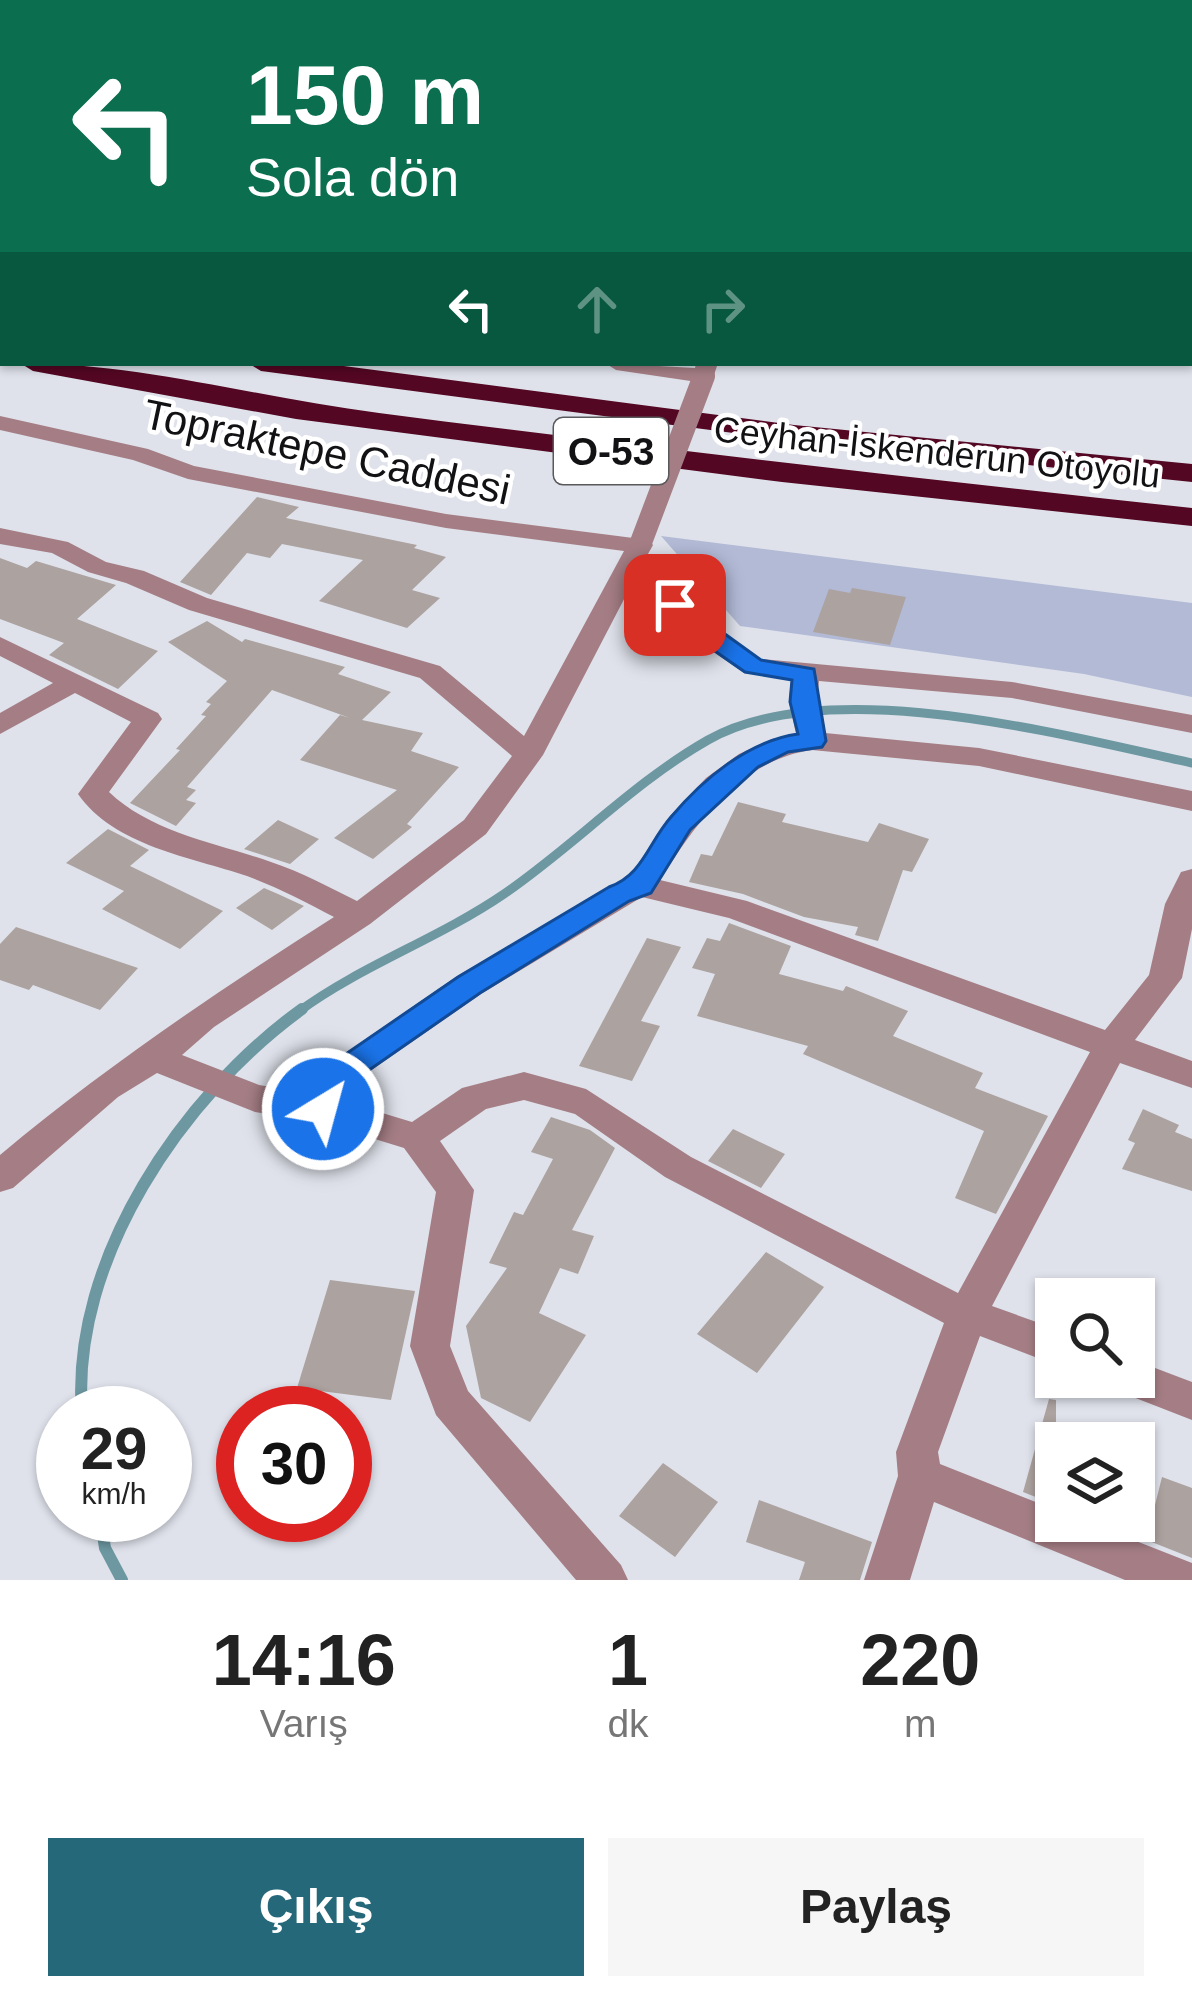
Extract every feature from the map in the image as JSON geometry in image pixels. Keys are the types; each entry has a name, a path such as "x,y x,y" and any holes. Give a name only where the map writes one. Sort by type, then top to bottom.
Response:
{"highway":[{"name":"Ceyhan-İskenderun Otoyolu","path":"49,366 296,411 782,473 1192,517"},
{"name":"Ceyhan-İskenderun Otoyolu","path":"284,366 794,433 1192,473"}],"street":[{"path":"0,1177 105,1087 170,1064 202,1018 359,916 475,827 528,755 634,552 705,369 660,366"},
{"name":"Topraktepe Caddesi","path":"0,423 140,454 188,472 634,552"},
{"path":"0,536 59,547 97,567 135,577 198,604 430,672 528,755"},
{"path":"634,552 698,628 807,711 979,757 1192,801"},
{"path":"0,645 148,718 98,783 93,794 101,805 128,821 281,878 359,916"},
{"path":"0,725 71,684"},
{"path":"640,886 680,824 717,785 765,753 807,711 1012,690 1192,724"},
{"path":"887,1580 920,1476 917,1452 968,1312 1111,1046 1165,978 1180,904 1192,880"},
{"path":"323,1109 348,1069 469,985 640,886 736,909 1192,1075"},
{"path":"170,1064 242,1094 323,1109 417,1138 455,1190 430,1346 451,1402 605,1580"},
{"path":"417,1138 475,1098 524,1086 586,1103 678,1167 932,1301 1035,1339"},
{"path":"1155,1387 1192,1401"},
{"path":"920,1476 1179,1580"}],"shaded area":[{"path":"661,536 1192,603 1192,697 1084,674 740,626"}],"building":[{"path":"257,497 299,507 286,518 417,545 414,548 446,557 412,590 440,598 407,628 319,601 363,560 282,544 270,558 247,553 211,595 180,582"},
{"path":"0,558 27,568 36,561 116,585 77,619 158,651 118,689 49,655 64,643 0,619"},
{"path":"852,588 906,597 890,645 813,632 829,589 850,593"},
{"path":"207,621 242,642 245,639 345,667 338,674 391,692 362,720 423,733 411,751 459,767 407,824 412,827 373,859 334,838 397,790 300,760 340,715 350,718 272,690 187,787 196,790 186,800 196,803 176,826 130,803 180,750 176,749 206,716 201,715 211,704 206,702 227,681 168,642"},
{"path":"738,802 786,814 782,822 868,842 879,823 929,839 912,872 903,870 878,941 855,935 858,927 804,917 743,894 689,882 701,854 712,856"},
{"path":"278,820 319,839 290,864 244,849"},
{"path":"108,829 149,850 130,866 223,911 180,949 102,909 124,891 66,863"},
{"path":"264,888 304,906 272,930 236,908"},
{"path":"729,923 791,946 779,974 843,991 846,986 908,1011 893,1036 983,1073 975,1088 1048,1116 996,1214 955,1198 984,1131 803,1054 808,1046 697,1016 715,974 692,968 707,938 720,941"},
{"path":"16,927 138,968 100,1010 33,985 29,990 0,980 0,944"},
{"path":"647,938 681,947 641,1021 660,1026 632,1081 579,1066"},
{"path":"1143,1109 1179,1125 1175,1132 1192,1139 1192,1191 1122,1169 1135,1143 1128,1140"},
{"path":"551,1117 590,1130 615,1148 572,1230 594,1236 578,1274 560,1268 539,1313 586,1335 530,1422 481,1398 466,1326 507,1268 489,1263 514,1212 523,1215 553,1159 531,1152"},
{"path":"733,1129 785,1154 761,1188 708,1161"},
{"path":"766,1252 824,1287 757,1373 697,1334"},
{"path":"330,1280 415,1291 391,1400 372,1398 372,1386 298,1386"},
{"path":"1049,1399 1056,1400 1056,1422 1043,1422"},
{"path":"1035,1449 1035,1497 1023,1492"},
{"path":"663,1463 718,1502 675,1557 619,1516"},
{"path":"1162,1477 1192,1488 1192,1558 1152,1542"},
{"path":"759,1500 872,1542 860,1580 799,1580 805,1562 746,1542"}],"waterway":[{"path":"300,1011 479,910 681,757 708,740 758,720 816,711 947,715 1192,763"},
{"path":"82,1386 83,1355 95,1297 115,1241 143,1186 216,1087 300,1011"},
{"path":"104,1542 122,1580"}],"route":[{"path":"323,1109 348,1069 469,985 640,886 680,824 748,761 782,745 812,741 803,702 805,675 754,667 698,628 675,605"}]}
